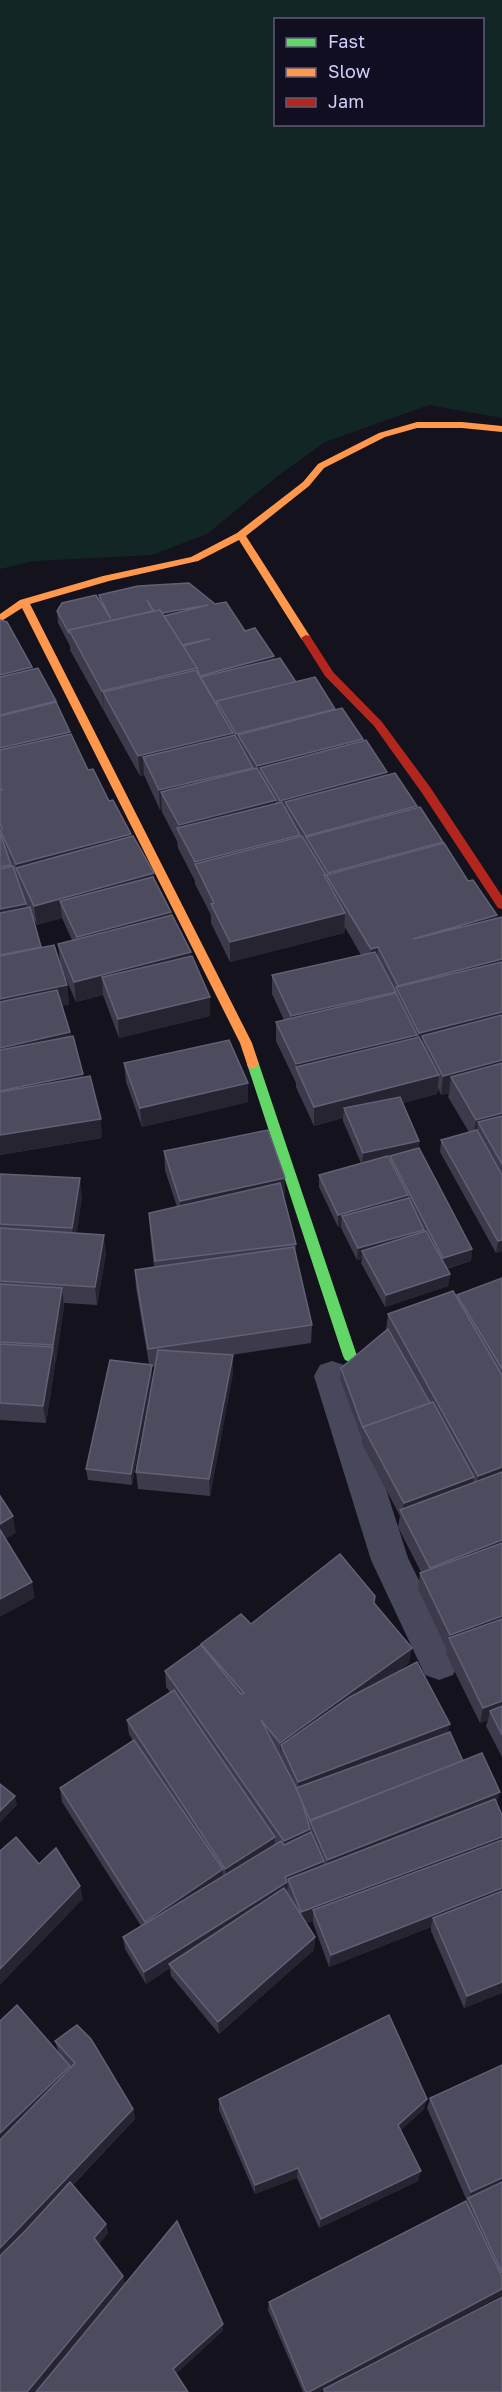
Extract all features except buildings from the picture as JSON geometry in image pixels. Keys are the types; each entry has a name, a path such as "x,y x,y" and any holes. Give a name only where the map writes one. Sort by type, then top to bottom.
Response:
{"street":[{"path":"0,619 24,602 107,578 194,559 241,535 306,484 321,466 382,435 417,425 462,424 502,429"},
{"path":"241,535 329,674 378,724 426,790 502,905"},
{"path":"24,602 246,1043 341,1366 390,1560 439,1662"}],"green space":[{"path":"0,0 502,0 502,418 429,405 325,442 279,475 207,534 152,555 34,561 0,569"}],"traffic: fast":[{"path":"253,1064 350,1356"}],"traffic: slow":[{"path":"241,535 306,484 321,466 382,435 417,425 462,425 502,429"},
{"path":"0,619 24,602 107,578 194,559 241,535 306,638"},
{"path":"24,602 246,1043 253,1064"}],"traffic: jam":[{"path":"306,638 329,674 378,724 426,790 502,905"}]}
